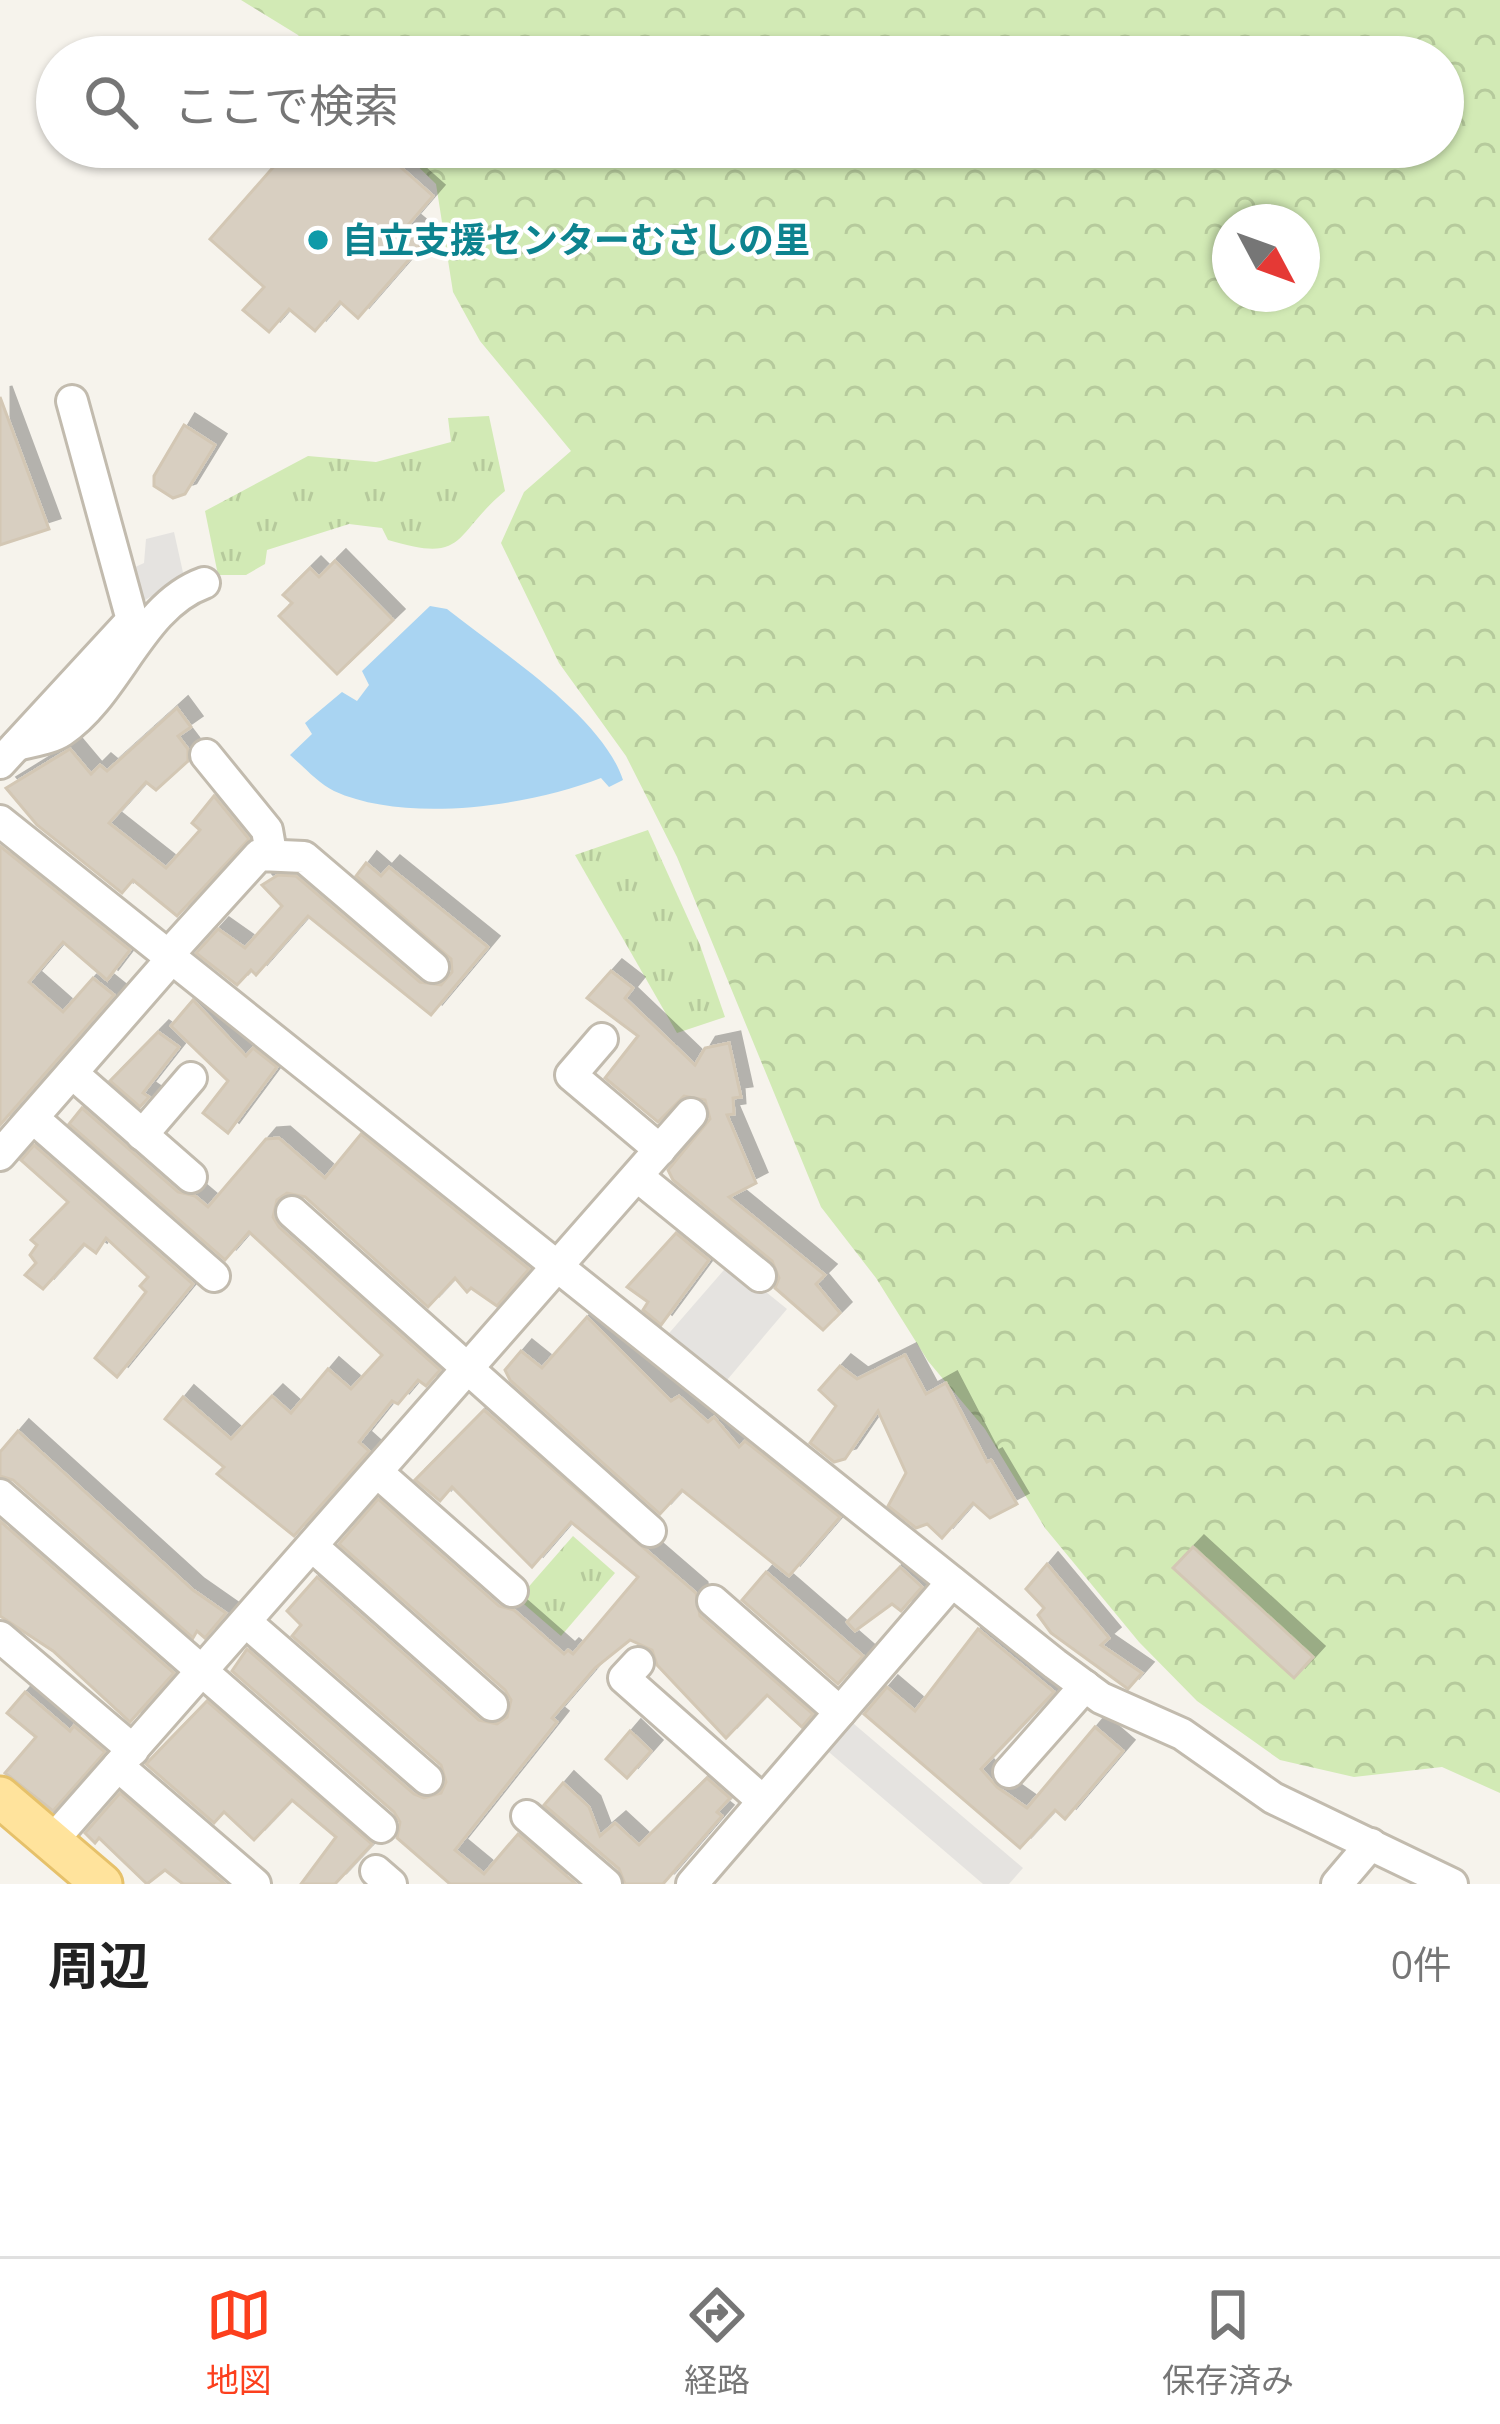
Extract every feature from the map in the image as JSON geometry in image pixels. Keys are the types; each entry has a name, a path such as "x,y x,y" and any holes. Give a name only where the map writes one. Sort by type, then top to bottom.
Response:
{"main road":[{"path":"0,1797 103,1884"}],"street":[{"path":"8,754 132,620 72,401"},
{"path":"8,754 60,732 112,680 161,613 185,590 204,583"},
{"path":"206,755 267,830 272,853"},
{"path":"0,821 1085,1686 1182,1734 1273,1798 1452,1884"},
{"path":"0,1155 259,855 304,857 433,967"},
{"path":"602,1040 571,1076 660,1150"},
{"path":"71,1073 190,1177"},
{"path":"142,1135 191,1078"},
{"path":"52,1841 692,1114"},
{"path":"32,1118 214,1276"},
{"path":"637,1176 760,1276"},
{"path":"292,1212 650,1531"},
{"path":"377,1472 512,1591"},
{"path":"0,1495 381,1827"},
{"path":"312,1546 492,1705"},
{"path":"692,1884 952,1582"},
{"path":"713,1601 840,1712"},
{"path":"246,1622 427,1779"},
{"path":"6,1655 126,1758 255,1884"},
{"path":"638,1663 624,1678 763,1802"},
{"path":"1009,1772 1085,1686"},
{"path":"527,1816 606,1884"},
{"path":"1336,1884 1371,1844"}],"green space":[{"path":"241,0 1500,0 1500,1793 1442,1767 1354,1777 1280,1760 1197,1701 1139,1642 1045,1528 985,1429 928,1361 876,1278 821,1207 677,857 626,756 559,663 501,543 524,492 571,451 480,341 453,292 436,184 420,168 1464,168 1464,36 299,36"},
{"path":"489,416 505,491 457,541 433,549 414,547 388,540 382,528 349,524 267,550 265,564 246,575 218,575 205,511 308,456 376,462 451,442 448,418"},
{"path":"648,830 700,945 725,1017 677,1033 575,855"},
{"path":"573,1536 615,1573 561,1636 518,1599"}],"shaded area":[{"path":"174,532 184,577 140,603 131,569 144,563 146,539"},
{"path":"730,1263 787,1309 722,1386 664,1339"},
{"path":"847,1718 1023,1868 1009,1884 983,1884 823,1747"}],"water":[{"path":"430,606 447,609 572,709 612,756 623,780 609,787 601,778 504,803 431,809 363,801 322,784 290,755 312,734 305,723 342,692 357,701 369,685 362,671"}],"building":[{"name":"自立支援センターむさしの里","path":"273,168 402,168 433,196 408,225 426,240 358,318 340,302 315,331 289,309 269,332 243,310 264,287 210,239"},
{"path":"0,397 49,529 0,545"},
{"path":"184,425 215,445 185,494 173,498 154,486 154,476"},
{"path":"335,561 393,620 337,674 279,616 292,603 283,595 310,568 319,577"},
{"path":"177,708 191,727 178,736 188,749 188,761 156,790 146,782 109,823 166,868 200,830 192,823 214,796 249,839 177,916 133,880 122,893 37,825 6,788 70,749 91,774 100,765 107,771"},
{"path":"0,846 130,950 107,980 63,942 29,982 63,1012 93,978 114,995 0,1125"},
{"path":"366,863 381,876 389,867 488,947 431,1015 308,916 256,975 251,970 237,985 196,953 218,929 245,948 282,906 262,885 278,875 296,876 420,982 441,985 452,972 451,959 356,876"},
{"path":"611,971 633,988 625,998 695,1065 705,1048 729,1043 741,1097 733,1098 734,1114 727,1115 756,1183 729,1197 825,1275 816,1284 840,1313 823,1330 775,1288 779,1278 772,1261 673,1180 668,1170 710,1119 705,1100 684,1096 658,1122 605,1078 638,1036 587,998"},
{"path":"193,1000 246,1056 253,1048 277,1067 228,1133 203,1113 228,1081 171,1026"},
{"path":"158,1032 179,1047 143,1093 149,1097 140,1107 110,1081"},
{"path":"82,1108 178,1192 195,1196 208,1207 266,1139 279,1138 325,1178 361,1134 529,1269 497,1306 471,1288 467,1292 455,1278 428,1307 305,1197 287,1193 277,1200 273,1217 279,1227 440,1370 426,1386 418,1380 398,1404 392,1401 359,1442 369,1451 294,1536 217,1474 224,1467 165,1419 183,1397 231,1439 272,1396 291,1413 328,1369 351,1389 382,1355 249,1232 225,1260 69,1124"},
{"path":"34,1145 193,1284 117,1377 95,1358 146,1292 140,1286 148,1277 106,1238 96,1253 84,1244 43,1289 25,1275 36,1263 30,1255 37,1245 31,1240 68,1202 21,1160"},
{"path":"676,1233 709,1260 661,1325 643,1310 648,1302 627,1287"},
{"path":"587,1317 671,1401 679,1396 708,1422 714,1417 739,1447 745,1441 840,1517 789,1576 682,1490 660,1514 510,1380 505,1370 521,1351 542,1368"},
{"path":"905,1355 926,1394 946,1383 987,1462 991,1460 1017,1504 990,1518 973,1503 942,1538 927,1524 916,1528 888,1506 906,1473 878,1411 845,1459 834,1462 810,1443 836,1406 819,1390 840,1366 857,1379"},
{"path":"484,1410 696,1593 700,1616 813,1714 802,1727 767,1695 726,1738 657,1665 652,1650 630,1640 595,1668 552,1718 557,1722 455,1850 484,1874 518,1834 576,1884 450,1884 397,1838 400,1822 394,1812 232,1671 247,1649 414,1794 424,1798 441,1793 446,1782 441,1765 292,1636 301,1625 287,1611 317,1577 479,1720 497,1724 507,1717 511,1700 505,1690 339,1544 378,1499 499,1606 514,1610 564,1654 568,1650 573,1654 638,1577 571,1522 532,1567 452,1487 440,1501 415,1480"},
{"path":"18,1431 193,1590 226,1613 205,1638 197,1631 193,1638 13,1480 0,1476 0,1452"},
{"path":"0,1521 174,1673 130,1722 53,1651 0,1616"},
{"path":"1193,1547 1313,1657 1294,1678 1173,1568"},
{"path":"1047,1564 1109,1638 1101,1645 1142,1673 1128,1689 1051,1633 1038,1615 1044,1608 1026,1589"},
{"path":"900,1567 922,1587 901,1611 892,1604 855,1631 847,1622"},
{"path":"766,1572 863,1656 838,1684 742,1600"},
{"path":"978,1629 1054,1692 981,1769 997,1787 1027,1808 1095,1727 1123,1751 1065,1819 1055,1810 1020,1848 864,1714 887,1687 915,1711"},
{"path":"25,1692 70,1731 74,1726 105,1752 53,1811 5,1773 36,1737 7,1713"},
{"path":"207,1701 372,1844 335,1884 301,1884 336,1837 292,1800 254,1840 224,1812 214,1823 146,1764"},
{"path":"630,1731 651,1751 627,1778 606,1759"},
{"path":"707,1778 730,1798 717,1812 722,1816 663,1884 625,1884 619,1869 544,1805 563,1783 589,1807 600,1836 615,1823 639,1845"},
{"path":"120,1793 225,1884 183,1884 165,1870 147,1884 99,1838 95,1843 85,1833"}],"place":[{"name":"自立支援センターむさしの里","path":"318,240"}]}
